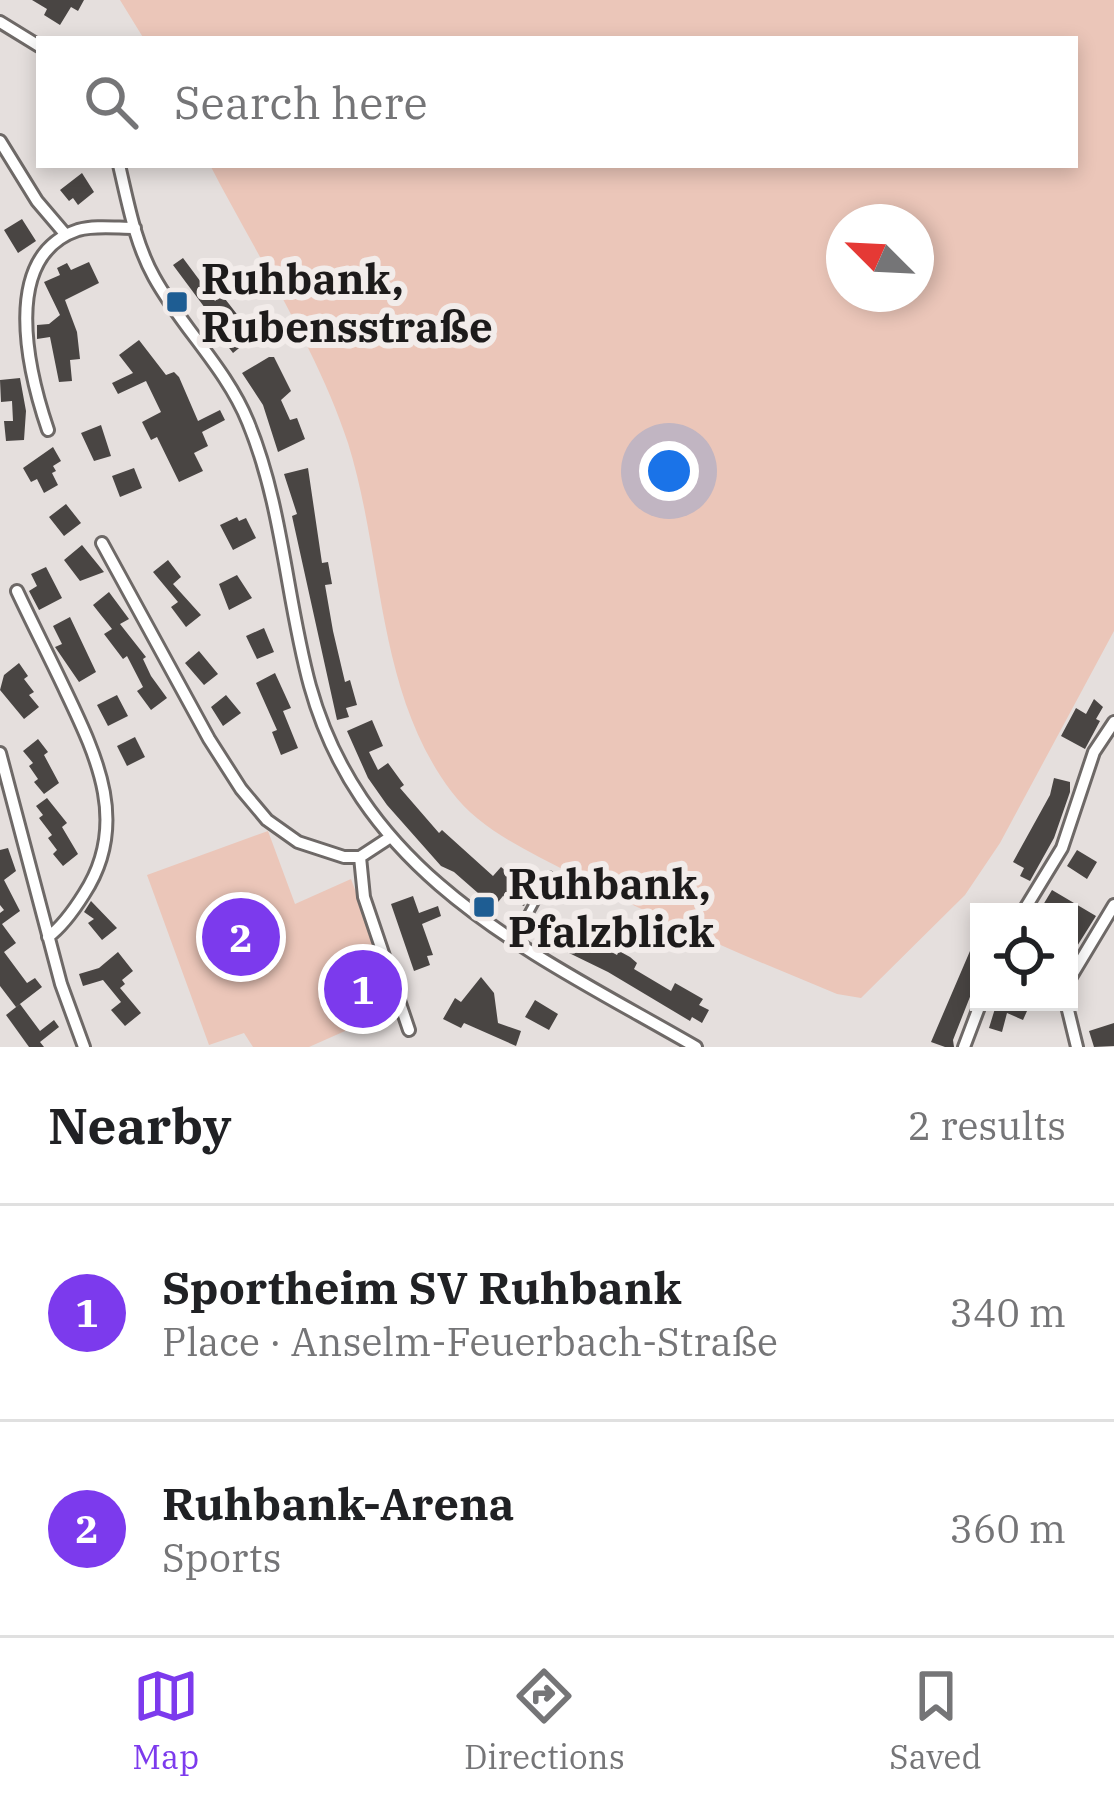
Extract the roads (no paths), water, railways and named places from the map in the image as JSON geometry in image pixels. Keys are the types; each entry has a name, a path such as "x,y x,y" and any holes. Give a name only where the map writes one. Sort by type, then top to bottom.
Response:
{"street":[{"path":"0,22 36,44"},
{"path":"0,141 37,201 66,235"},
{"path":"119,168 134,229 155,279 221,372 248,422 277,510 311,689 352,785 389,838 451,896 513,941 696,1047"},
{"path":"48,430 25,354 20,318 34,267 66,235 85,228 134,229"},
{"path":"102,543 180,689 267,820 298,842 331,855 360,856 389,838"},
{"path":"17,591 89,738 106,797 107,833 98,868 69,916 48,937"},
{"path":"1028,903 1062,848 1094,752 1114,722"},
{"path":"0,753 48,937 84,1047"},
{"path":"360,856 368,913 409,1030"},
{"path":"1078,965 1114,904"},
{"path":"964,1047 978,1011"},
{"path":"1068,1011 1077,1047"}],"lane":[{"path":"513,941 549,876"}],"place":[{"name":"Ruhbank, Rubensstraße","path":"177,302"},
{"name":"Ruhbank, Pfalzblick","path":"484,907"},
{"name":"Ruhbank-Arena","path":"241,937"},
{"name":"Sportheim SV Ruhbank","path":"363,989"}]}
